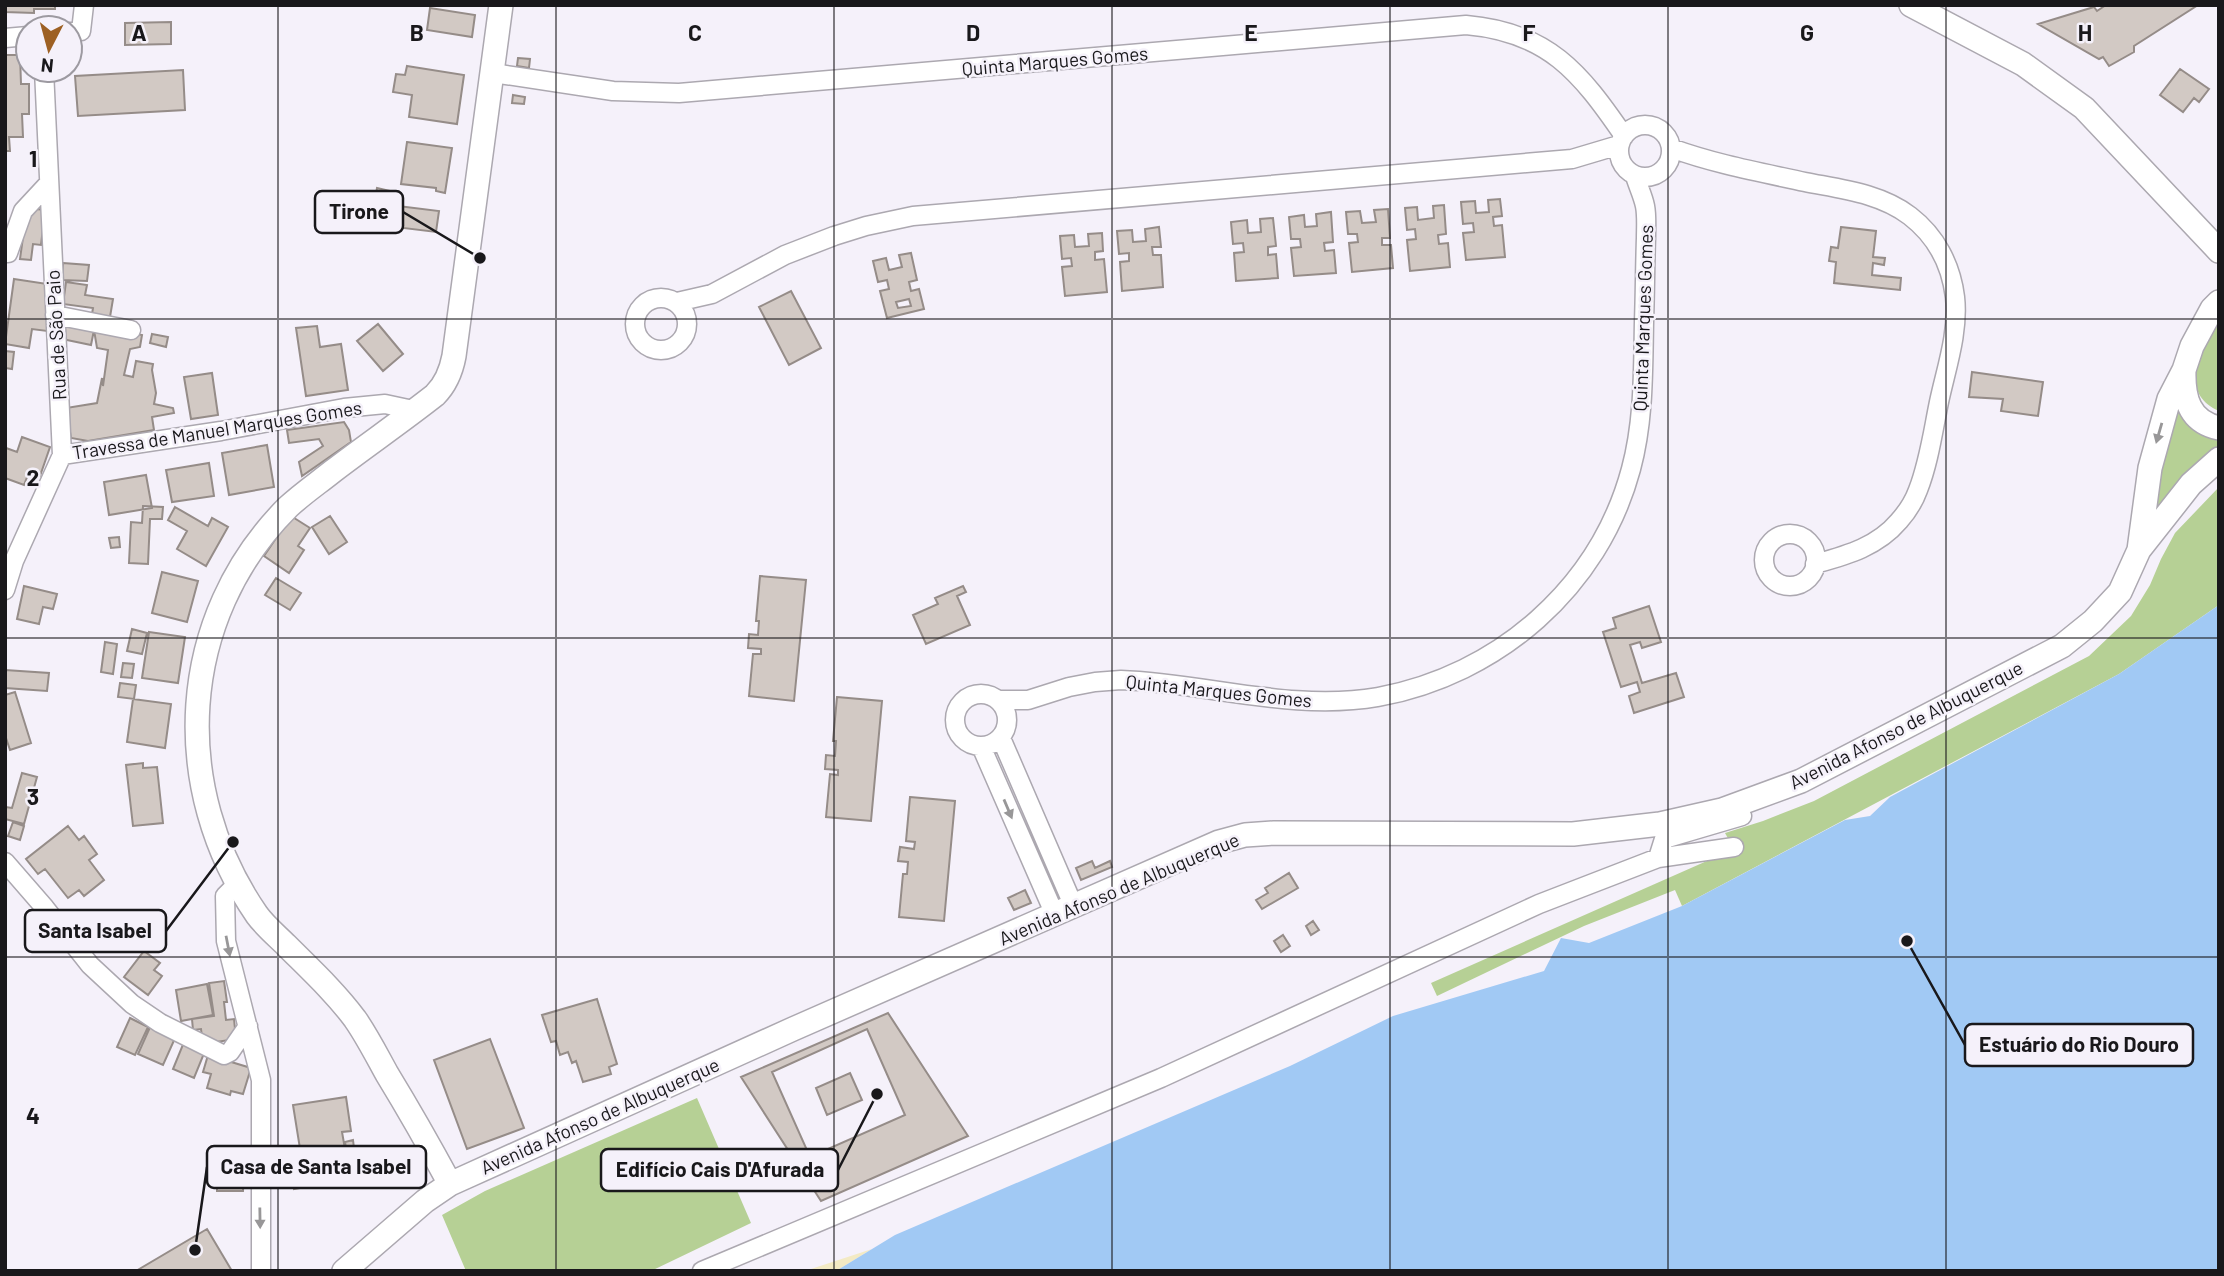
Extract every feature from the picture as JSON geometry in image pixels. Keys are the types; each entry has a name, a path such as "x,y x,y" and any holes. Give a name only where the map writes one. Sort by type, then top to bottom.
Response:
{"main road":[{"path":"450,1184 356,1020 258,917 238,883 214,833 204,796 197,757 197,714 201,671 225,594 248,557 289,506 442,388 452,365 500,5"},
{"path":"1911,5 2023,64 2084,108 2219,251"},
{"path":"2139,550 2150,468 2169,399 2184,370 2192,346 2212,309 2219,302"},
{"path":"2184,370 2183,390 2190,409 2199,419 2219,428"},
{"path":"2139,550 2191,484 2219,459"},
{"name":"Avenida Afonso de Albuquerque","path":"344,1271 425,1201 450,1184 793,1029 1219,842 1245,835 1274,833 1573,834 1660,824 1722,810 1801,781 2062,646 2093,621 2120,592 2139,550"}],"street":[{"name":"Quinta Marques Gomes","path":"493,73 599,89 679,93 1466,26 1492,29 1530,40 1567,65 1595,94 1626,136"},
{"name":"Rua de São Paio","path":"5,590 14,561 62,454 45,84"},
{"name":"Quinta Marques Gomes","path":"1028,700 995,742 981,746 961,737 956,714 965,700 973,696 982,694 998,700 1028,700 1057,689 1121,680 1293,701 1359,700 1414,689 1446,678 1490,655 1529,628 1560,599 1588,563 1619,506 1632,468 1642,394 1646,208 1666,162 1669,140 1658,129 1643,125 1626,136 1619,159 1629,171 1646,208"},
{"path":"1572,159 1626,136"},
{"path":"677,302 687,321 681,342 665,350 647,347 636,334 635,317 645,302 661,297 677,302 712,294 761,267 816,242 866,226 914,216 1572,159 1652,177 1666,162 1708,161 1863,194 1889,203 1910,216 1929,234 1944,257 1956,308 1952,339 1926,464 1913,502 1898,522 1880,538 1859,551 1815,564"},
{"path":"5,253 8,253 23,211 49,183"},
{"path":"687,321 712,294"},
{"path":"55,315 131,330"},
{"name":"Travessa de Manuel Marques Gomes","path":"62,454 344,408 385,404 413,410"},
{"path":"998,700 1003,706 1004,730 1065,911"},
{"name":"Quinta Marques Gomes","path":"981,746 1065,911"},
{"path":"1658,858 1664,839 1742,816"},
{"path":"702,1271 1161,1078 1539,904 1658,858 1734,847"},
{"path":"5,862 46,908 90,965 132,1004 160,1023 224,1055 230,1052 248,1026"},
{"path":"238,883 225,896 226,941 261,1080 261,1271"}],"green space":[{"path":"2219,321 2219,411 2206,403 2198,393 2196,369"},
{"path":"2172,403 2219,437 2219,451 2155,519 2155,471"},
{"path":"2219,487 2219,605 2119,674 1682,906 1675,890 1584,926 1437,996 1431,983 1734,849 1725,833 1814,801 2089,656 2131,616 2150,585 2175,533"},
{"path":"697,1098 751,1223 651,1271 466,1271 442,1215 485,1191"}],"sand":[{"path":"872,1249 836,1271 807,1271 811,1269"}],"water":[{"path":"2219,605 2219,1271 836,1271 895,1235 1290,1066 1393,1016 1544,971 1561,938 1589,943 1682,906 1845,820 1870,816 1890,797 2119,674"}],"building":[{"path":"5,5 55,5 55,9 34,9 34,13 5,12"},
{"path":"2106,5 2198,5 2134,46 2134,52 2109,66 2103,57 2099,59 2038,24 2094,7 2097,11"},
{"path":"430,8 475,15 472,37 427,30"},
{"path":"171,22 171,44 125,45 125,23"},
{"path":"5,55 14,55 14,84 29,84 29,114 22,114 23,137 9,137 10,151 5,151"},
{"path":"518,58 530,59 529,68 517,66"},
{"path":"407,66 464,75 457,124 409,117 412,95 393,92 396,74 405,75"},
{"path":"2180,69 2209,89 2199,102 2194,98 2183,112 2160,95"},
{"path":"183,70 185,110 78,116 76,84 84,84 84,76"},
{"path":"513,95 525,97 524,104 512,103"},
{"path":"407,142 452,148 445,193 436,191 436,188 401,184"},
{"path":"377,188 390,191 387,204 383,204 380,222 371,221"},
{"path":"1500,199 1502,216 1493,217 1494,226 1502,225 1505,257 1466,260 1463,233 1474,232 1473,223 1463,224 1461,202 1475,201 1476,213 1489,212 1488,200"},
{"path":"1444,205 1446,234 1438,235 1439,244 1448,243 1450,267 1410,271 1407,240 1416,239 1415,229 1407,230 1405,208 1417,207 1418,220 1434,218 1433,206"},
{"path":"398,206 439,211 436,232 395,227"},
{"path":"27,208 45,210 41,245 33,244 31,260 20,259"},
{"path":"1388,209 1390,238 1382,238 1382,245 1391,245 1393,268 1352,272 1349,243 1358,242 1357,234 1348,234 1346,212 1360,211 1362,223 1376,222 1374,210"},
{"path":"1331,212 1333,242 1324,243 1325,251 1334,250 1336,273 1294,276 1291,248 1301,247 1300,239 1291,239 1289,217 1304,215 1305,227 1317,226 1316,214"},
{"path":"1273,218 1276,246 1268,247 1268,255 1276,254 1278,278 1236,281 1234,253 1244,252 1243,243 1233,244 1231,222 1247,220 1248,233 1261,232 1260,219"},
{"path":"1159,227 1161,247 1152,247 1153,255 1161,255 1163,287 1122,291 1120,262 1129,261 1129,253 1119,254 1117,231 1132,230 1133,242 1146,241 1145,229"},
{"path":"1841,227 1876,231 1873,257 1885,258 1884,265 1873,263 1872,275 1901,278 1900,290 1834,283 1836,262 1829,261 1831,247 1838,248"},
{"path":"1102,233 1103,251 1095,252 1095,260 1104,259 1107,292 1065,296 1062,267 1072,266 1071,258 1062,259 1060,236 1074,235 1075,247 1089,246 1088,234"},
{"path":"911,253 917,280 909,282 911,291 919,289 924,309 887,318 880,291 889,289 887,280 878,282 873,261 886,258 889,270 902,267 899,255","holes":["909,299 911,306 898,308 896,302"]},
{"path":"63,263 89,265 87,281 62,280"},
{"path":"14,279 54,285 47,331 32,329 29,348 5,344"},
{"path":"66,282 87,285 85,295 113,299 109,323 91,320 93,308 63,304"},
{"path":"791,291 821,348 789,365 759,307"},
{"path":"66,320 142,335 140,347 130,349 124,375 133,377 136,361 153,364 156,393 154,404 173,408 174,413 152,417 154,430 88,441 71,438 66,408 97,403 102,378 103,386 108,350 97,348 94,330 91,345 62,339"},
{"path":"378,324 403,354 383,371 357,341"},
{"path":"317,326 320,347 341,344 348,390 306,396 296,328"},
{"path":"152,334 168,337 166,347 150,343"},
{"path":"5,351 14,352 12,369 5,368"},
{"path":"1972,372 2043,382 2038,416 2001,411 2003,399 1969,397"},
{"path":"212,373 218,415 191,419 184,377"},
{"path":"344,422 351,442 302,476 299,462 323,446 319,439 289,443 287,430"},
{"path":"22,437 50,447 40,476 29,472 24,485 5,478 6,448 17,452"},
{"path":"267,445 274,487 229,495 222,453"},
{"path":"209,463 214,496 172,502 166,470"},
{"path":"146,475 152,508 109,515 104,482"},
{"path":"143,506 163,507 162,519 150,519 148,564 129,563 131,522 142,523"},
{"path":"175,507 208,526 212,518 228,527 206,566 177,549 187,531 168,520"},
{"path":"291,516 310,528 298,546 304,550 289,573 264,556"},
{"path":"330,516 347,542 329,554 312,527"},
{"path":"119,537 120,547 111,548 109,538"},
{"path":"162,572 198,581 187,622 152,613"},
{"path":"760,576 806,580 794,701 749,696 753,654 761,654 761,649 748,648 749,634 758,635 759,621 756,621"},
{"path":"276,578 301,593 290,610 265,595"},
{"path":"24,586 57,594 53,609 43,607 39,624 17,619"},
{"path":"963,586 966,592 957,596 970,625 926,644 913,615 938,604 935,598"},
{"path":"1649,606 1661,642 1642,648 1640,642 1630,645 1642,683 1676,673 1684,697 1634,713 1629,696 1640,692 1637,682 1621,687 1603,632 1616,628 1613,618"},
{"path":"132,629 147,633 142,654 127,651"},
{"path":"149,632 185,637 178,683 142,678"},
{"path":"105,642 117,644 113,674 101,672"},
{"path":"123,663 134,664 132,678 121,677"},
{"path":"5,670 49,673 47,691 5,688"},
{"path":"120,683 136,685 134,699 118,697"},
{"path":"15,692 31,743 10,750 5,735 5,695"},
{"path":"837,697 882,701 871,821 826,817 830,774 838,775 838,770 825,769 826,755 835,756 836,741 833,741"},
{"path":"133,699 171,704 165,748 127,742"},
{"path":"143,763 143,768 157,767 163,823 133,826 126,765"},
{"path":"22,773 37,777 24,824 5,819 5,807 12,808"},
{"path":"910,797 955,801 944,921 899,917 903,874 907,874 908,862 898,861 900,847 914,849 915,842 906,841"},
{"path":"13,822 24,826 20,840 8,836"},
{"path":"68,826 79,840 84,836 97,854 89,860 104,880 84,896 79,890 68,898 45,869 38,874 26,859"},
{"path":"1092,861 1095,868 1110,861 1112,867 1081,880 1076,868"},
{"path":"1289,873 1298,888 1262,909 1256,900 1268,893 1265,888"},
{"path":"1025,890 1031,903 1014,910 1008,898"},
{"path":"1313,921 1319,930 1311,935 1306,926"},
{"path":"1283,935 1290,946 1281,952 1274,941"},
{"path":"144,951 160,963 154,970 162,976 148,995 124,977"},
{"path":"224,981 226,1020 234,1019 236,1039 203,1044 201,1029 193,1030 192,1019 214,1016 209,983"},
{"path":"207,984 213,1015 181,1021 176,990"},
{"path":"597,999 617,1064 609,1067 611,1074 583,1082 576,1061 572,1063 568,1052 560,1055 556,1041 551,1042 542,1015"},
{"path":"888,1013 968,1136 821,1201 741,1077"},
{"path":"130,1018 148,1027 135,1055 117,1047"},
{"path":"151,1025 176,1036 163,1065 138,1054"},
{"path":"867,1029 905,1115 810,1157 772,1072","holes":["850,1073 862,1100 827,1115 816,1088"]},
{"path":"490,1039 524,1128 467,1149 434,1060"},
{"path":"184,1042 205,1051 194,1078 173,1069"},
{"path":"208,1055 251,1068 243,1094 231,1091 230,1095 207,1088 211,1074 203,1072"},
{"path":"346,1097 351,1131 342,1132 345,1149 301,1155 293,1105"},
{"path":"353,1140 357,1172 350,1174 345,1142"},
{"path":"338,1166 340,1181 294,1189 291,1170"},
{"path":"217,1170 244,1171 243,1191 217,1191"},
{"path":"207,1229 232,1271 136,1271"}],"place":[{"name":"Tirone","path":"480,258"},
{"name":"Santa Isabel","path":"233,842"},
{"name":"Estuário do Rio Douro","path":"1907,941"},
{"name":"Edifício Cais D'Afurada","path":"877,1094"},
{"name":"Casa de Santa Isabel","path":"195,1250"}]}
